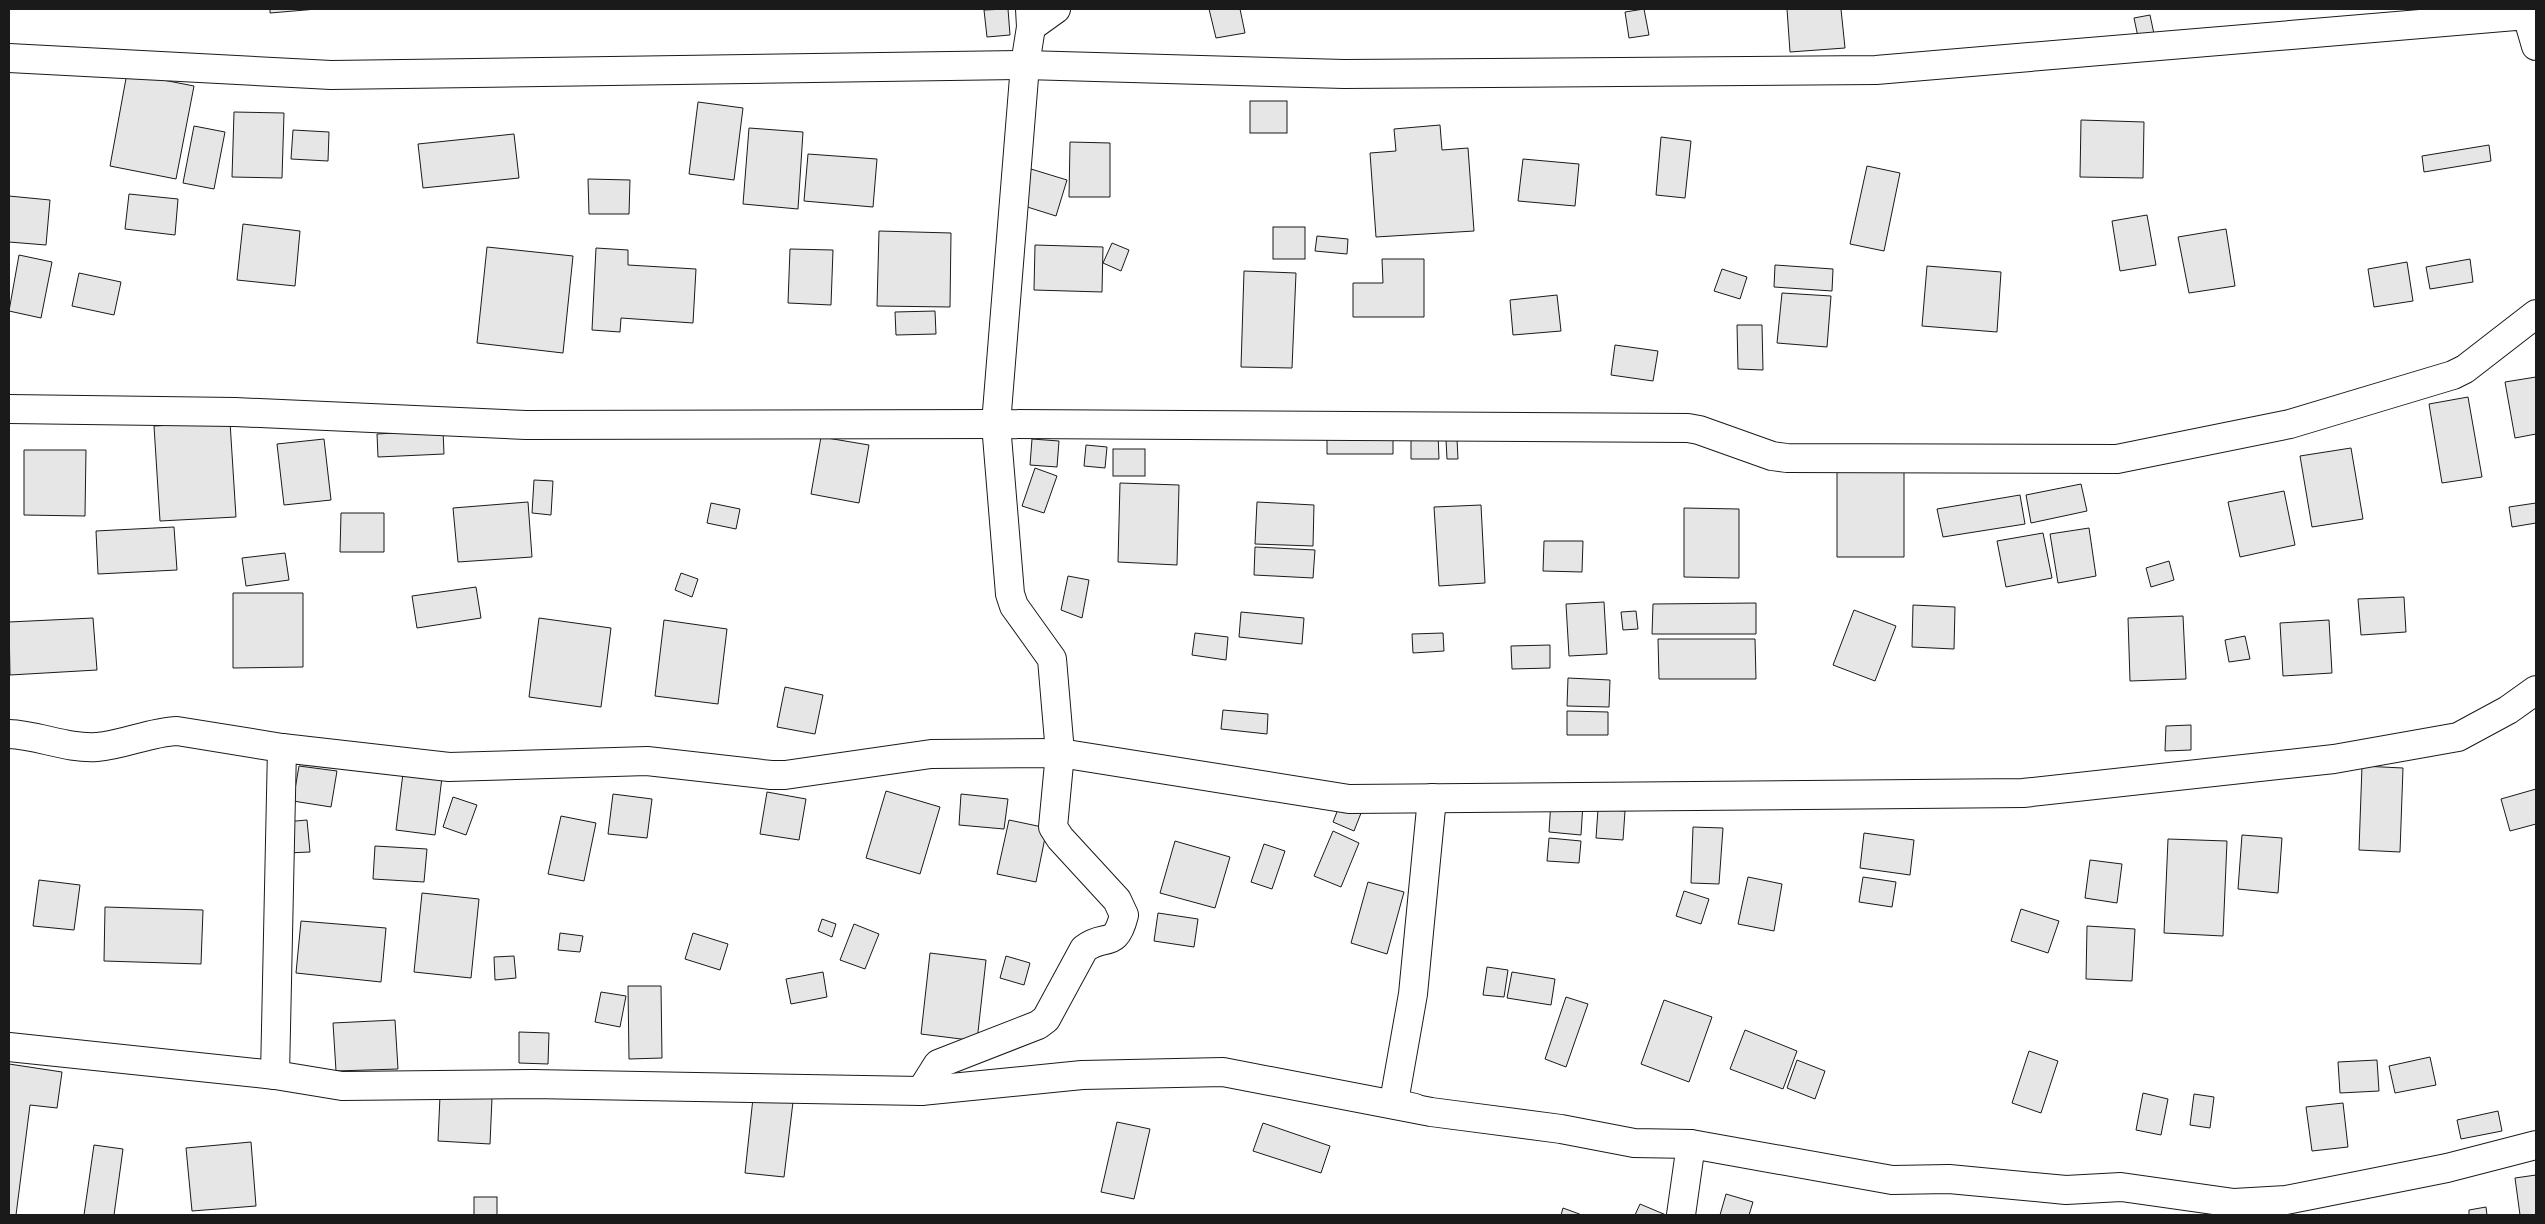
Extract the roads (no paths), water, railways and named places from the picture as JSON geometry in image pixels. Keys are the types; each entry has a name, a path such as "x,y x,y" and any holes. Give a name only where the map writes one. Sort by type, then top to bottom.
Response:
{"street":[{"path":"922,1091 938,1064 1038,1026 1046,1019 1084,949 1091,943 1108,940 1120,932 1124,914 1117,900 1060,838 1054,827 1060,753 1052,659 1014,606 1010,594 996,424 1025,66 1031,18 1056,9"},
{"path":"9,58 331,75 1025,66 1344,74 1876,70 2526,12 2536,46"},
{"path":"9,409 235,412 526,425 996,424 1688,428 1699,430 1772,456 1787,458 2117,460 2290,424 2453,375 2465,369 2536,314"},
{"path":"9,734 84,747 98,747 177,730 282,748 449,766 653,761 770,775 784,775 930,754 1060,753 1324,796 1349,798 2023,792 2334,759 2458,737 2508,710 2536,690"},
{"path":"276,1075 282,748"},
{"path":"1431,1112 1398,1104 1395,1096 1414,994 1432,798"},
{"path":"9,1047 276,1075 342,1086 532,1084 922,1091 1082,1075 1223,1072 1431,1112 1561,1129 1634,1143 1691,1144 1892,1180 1950,1179 2066,1190 2121,1187 2234,1204 2286,1200 2447,1168 2536,1145"},
{"path":"1682,1215 1691,1144"}]}
